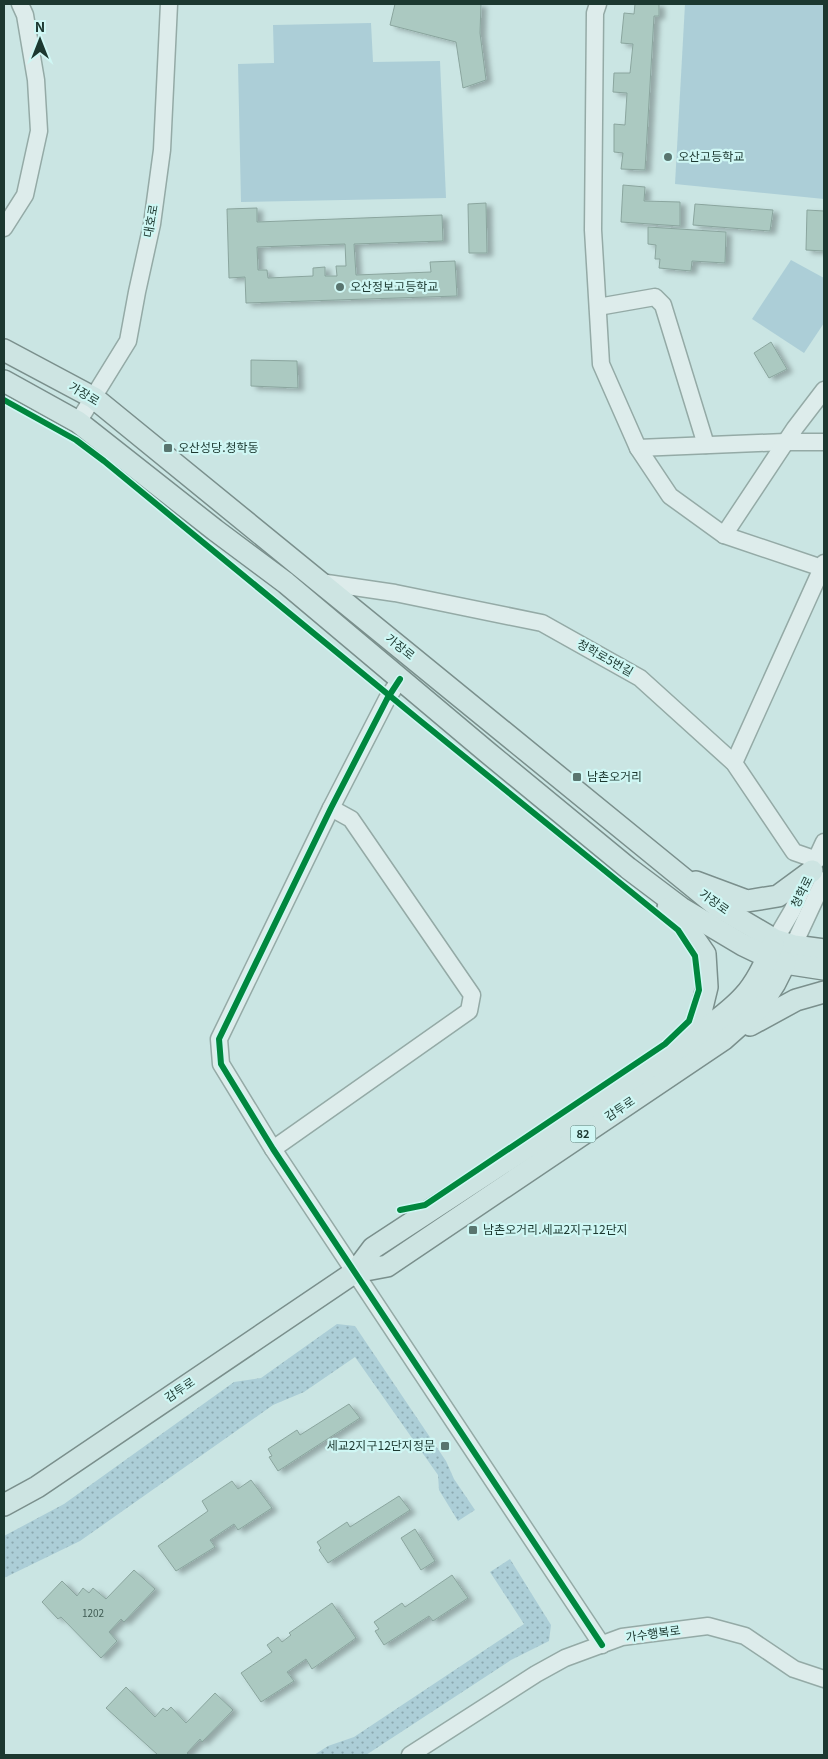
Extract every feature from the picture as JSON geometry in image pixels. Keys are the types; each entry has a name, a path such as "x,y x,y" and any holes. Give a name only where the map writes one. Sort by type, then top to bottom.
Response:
{"main road":[{"name":"가장로","path":"4,350 94,398 568,783 663,863 717,906 781,952"},
{"name":"가장로","path":"4,381 78,422 215,530 286,583 628,868 681,908 743,945 781,952"},
{"path":"663,863 696,882 747,901 778,896 817,870"},
{"path":"628,868 682,922 705,954 707,986 699,1020 686,1043"},
{"path":"781,952 824,950"},
{"path":"781,952 824,969"},
{"name":"감투로","path":"355,1272 387,1266 724,1039 759,1008 768,996 781,952"},
{"name":"감투로","path":"4,1505 37,1487 355,1272 373,1248 686,1043 745,996 758,977 781,952"},
{"path":"724,1039 796,1000 824,992"}],"street":[{"path":"4,228 25,195 38,131 36,80 25,15 20,4"},
{"name":"대호로","path":"78,422 128,341 152,224 162,150 169,4"},
{"path":"598,4 595,13 593,230 601,364 638,448 670,496 724,535 824,567 734,763"},
{"path":"598,307 655,297 663,304 706,445"},
{"path":"724,535 786,442 824,390"},
{"path":"638,448 824,442"},
{"name":"청학로5번길","path":"320,582 395,593 542,623 640,678 734,763 794,852 817,870"},
{"path":"400,679 387,699 331,808 219,1039 221,1064 273,1149 602,1645"},
{"path":"273,1149 470,1010 472,996 351,819 331,808"},
{"name":"청학로","path":"781,952 792,911 817,870 824,842"},
{"name":"가수행복로","path":"410,1755 536,1674 565,1658 622,1638 708,1626 746,1636 794,1669 824,1679"}],"shaded area":[{"path":"685,4 824,4 824,199 675,184"},
{"path":"371,23 373,62 440,61 446,198 241,202 238,64 274,63 273,25"},
{"path":"791,260 824,278 824,323 804,353 752,319"},
{"path":"337,1324 355,1326 446,1461 454,1479 475,1510 458,1521 439,1490 438,1475 355,1357 304,1392 273,1405 80,1541 4,1578 4,1536 64,1504 234,1382 261,1378"},
{"path":"510,1559 551,1625 549,1641 511,1660 366,1755 314,1755 328,1746 354,1737 524,1624 490,1572"}],"building":[{"path":"395,4 481,4 480,33 486,80 463,88 456,42 390,25"},
{"path":"635,4 659,4 659,16 654,16 645,170 621,169 623,153 614,152 614,124 625,125 627,93 613,92 614,73 630,73 633,44 621,43 624,13 634,14"},
{"path":"623,185 645,187 644,201 680,202 680,226 621,222"},
{"path":"486,203 487,253 469,253 468,204"},
{"path":"695,204 773,210 770,231 693,225"},
{"path":"257,208 257,222 442,215 443,241 354,244 356,275 431,272 430,262 455,261 457,296 246,303 245,277 229,278 227,209","holes":["345,244 346,266 336,266 337,276 325,276 325,267 313,268 313,276 268,278 267,270 258,270 257,247"]},
{"path":"807,210 824,211 824,251 806,250"},
{"path":"648,227 726,232 725,263 692,261 691,271 659,268 660,259 655,259 656,245 648,244"},
{"path":"771,342 787,369 769,378 754,353"},
{"path":"251,360 297,361 298,388 251,386"},
{"path":"349,1404 360,1418 278,1471 269,1457 272,1456 268,1449 297,1430 300,1435"},
{"path":"251,1480 272,1508 238,1530 234,1524 210,1540 215,1547 176,1571 158,1546 208,1511 202,1501 232,1481 238,1489"},
{"path":"399,1496 410,1510 328,1563 319,1550 321,1548 317,1542 347,1522 350,1527"},
{"path":"415,1529 435,1561 421,1570 401,1538"},
{"path":"134,1570 155,1589 124,1622 121,1619 109,1632 117,1641 101,1658 61,1617 58,1619 42,1602 62,1581 77,1596 83,1588 89,1593 93,1588 106,1599"},
{"path":"452,1575 468,1598 433,1621 429,1616 384,1645 375,1631 379,1629 374,1622 402,1603 405,1607"},
{"path":"332,1603 356,1638 312,1669 306,1659 287,1672 294,1681 261,1702 241,1673 272,1652 267,1645 278,1637 282,1642 291,1635 289,1633"},
{"path":"126,1687 155,1717 163,1708 167,1711 171,1707 186,1723 215,1693 233,1710 202,1742 200,1739 187,1753 189,1755 158,1755 106,1708"}],"cycle path":[{"path":"4,400 76,440 104,461 678,930 695,956 699,990 689,1021 665,1044 425,1205 400,1210"},
{"path":"400,679 387,699 331,808 219,1039 221,1064 273,1149 602,1645"}],"place":[{"name":"오산고등학교","path":"668,157"},
{"name":"오산정보고등학교","path":"340,287"},
{"name":"오산성당.청학동","path":"168,448"},
{"name":"남촌오거리","path":"577,777"},
{"name":"남촌오거리.세교2지구12단지","path":"473,1230"},
{"name":"세교2지구12단지정문","path":"445,1446"}]}
